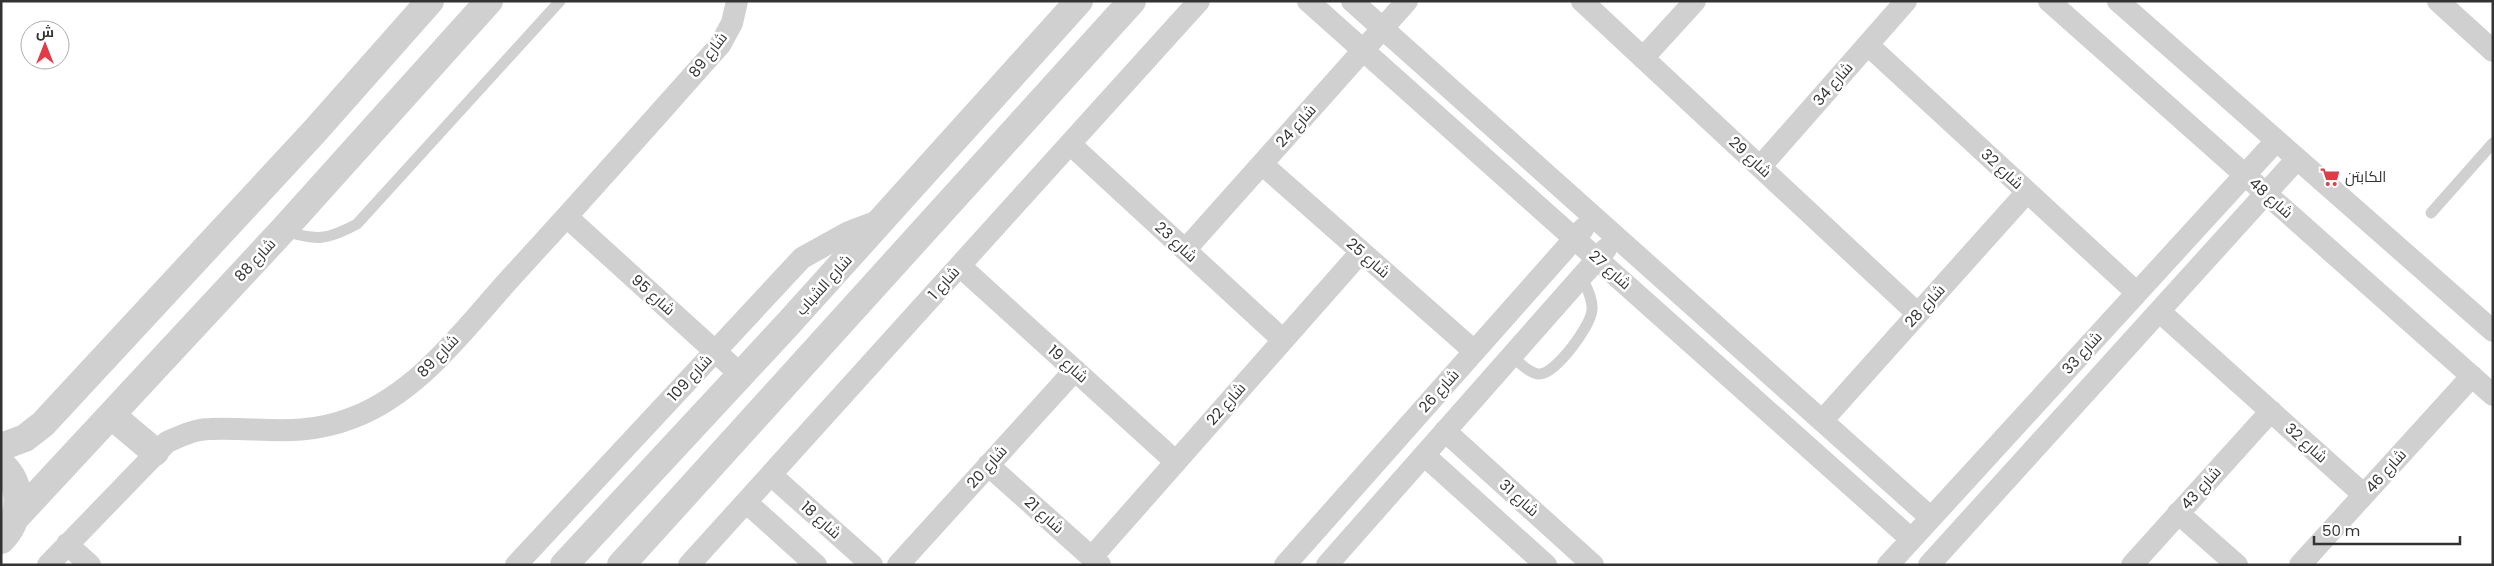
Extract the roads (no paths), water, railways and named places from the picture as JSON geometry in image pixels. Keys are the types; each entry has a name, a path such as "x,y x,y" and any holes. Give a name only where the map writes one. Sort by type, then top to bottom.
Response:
{"street":[{"path":"1,447 25,438 43,424 314,132 430,1"},
{"name":"شارع 88","path":"1,540 11,528 16,516 283,230 490,1"},
{"name":"شارع 89","path":"48,565 155,452 167,442 187,433 209,428 274,431 324,427 384,404 411,384 567,217 720,44 732,22 737,1"},
{"name":"شارع الشباب","path":"564,565 787,325 1079,1"},
{"path":"621,565 1132,1"},
{"name":"شارع 1","path":"689,565 1199,1"},
{"name":"شارع 27","path":"1308,1 1911,539"},
{"name":"شارع 27","path":"1352,1 1931,518"},
{"name":"شارع 24","path":"1185,250 1407,1"},
{"name":"شارع 29","path":"1582,1 1918,314"},
{"path":"1643,58 1695,1"},
{"name":"شارع 34","path":"1760,167 1906,1"},
{"name":"شارع 48","path":"2049,1 2493,395"},
{"path":"2118,1 2493,331"},
{"path":"2438,1 2493,51"},
{"name":"شارع 32","path":"1868,44 2137,293"},
{"name":"شارع 33","path":"1888,565 2276,141"},
{"name":"شارع 23","path":"1070,144 1283,340"},
{"name":"شارع 33","path":"1929,565 2297,159"},
{"name":"شارع 25","path":"1262,164 1474,351"},
{"name":"شارع 28","path":"1822,421 2027,192"},
{"name":"شارع 95","path":"567,217 740,374"},
{"name":"شارع 26","path":"1285,565 1594,217"},
{"name":"شارع 109","path":"516,565 802,258 849,232 884,218"},
{"name":"شارع 26","path":"1327,565 1616,238"},
{"name":"شارع 22","path":"1096,561 1176,462 1361,252"},
{"name":"شارع 19","path":"960,266 1176,462"},
{"name":"شارع 32","path":"2160,311 2364,495"},
{"path":"787,325 817,349"},
{"name":"شارع 20","path":"898,565 1075,370"},
{"name":"شارع 46","path":"2300,565 2472,376"},
{"name":"شارع 43","path":"2132,565 2271,411"},
{"path":"111,415 155,452"},
{"name":"شارع 31","path":"1445,431 1593,565"},
{"name":"شارع 31","path":"1424,455 1536,561"},
{"path":"1,464 12,476 17,489 16,516"},
{"name":"شارع 21","path":"988,466 1096,561"},
{"name":"شارع 18","path":"771,475 872,565"},
{"path":"746,502 816,565"},
{"path":"2178,513 2237,565"},
{"path":"67,544 90,565"}],"lane":[{"path":"283,230 308,238 325,237 334,236 358,224 560,1"},
{"path":"2431,213 2493,143"},
{"path":"1511,356 1534,374 1541,374 1552,370 1590,322 1593,309 1591,297 1582,277"}],"place":[{"name":"الكابتن","path":"2330,177"}]}
